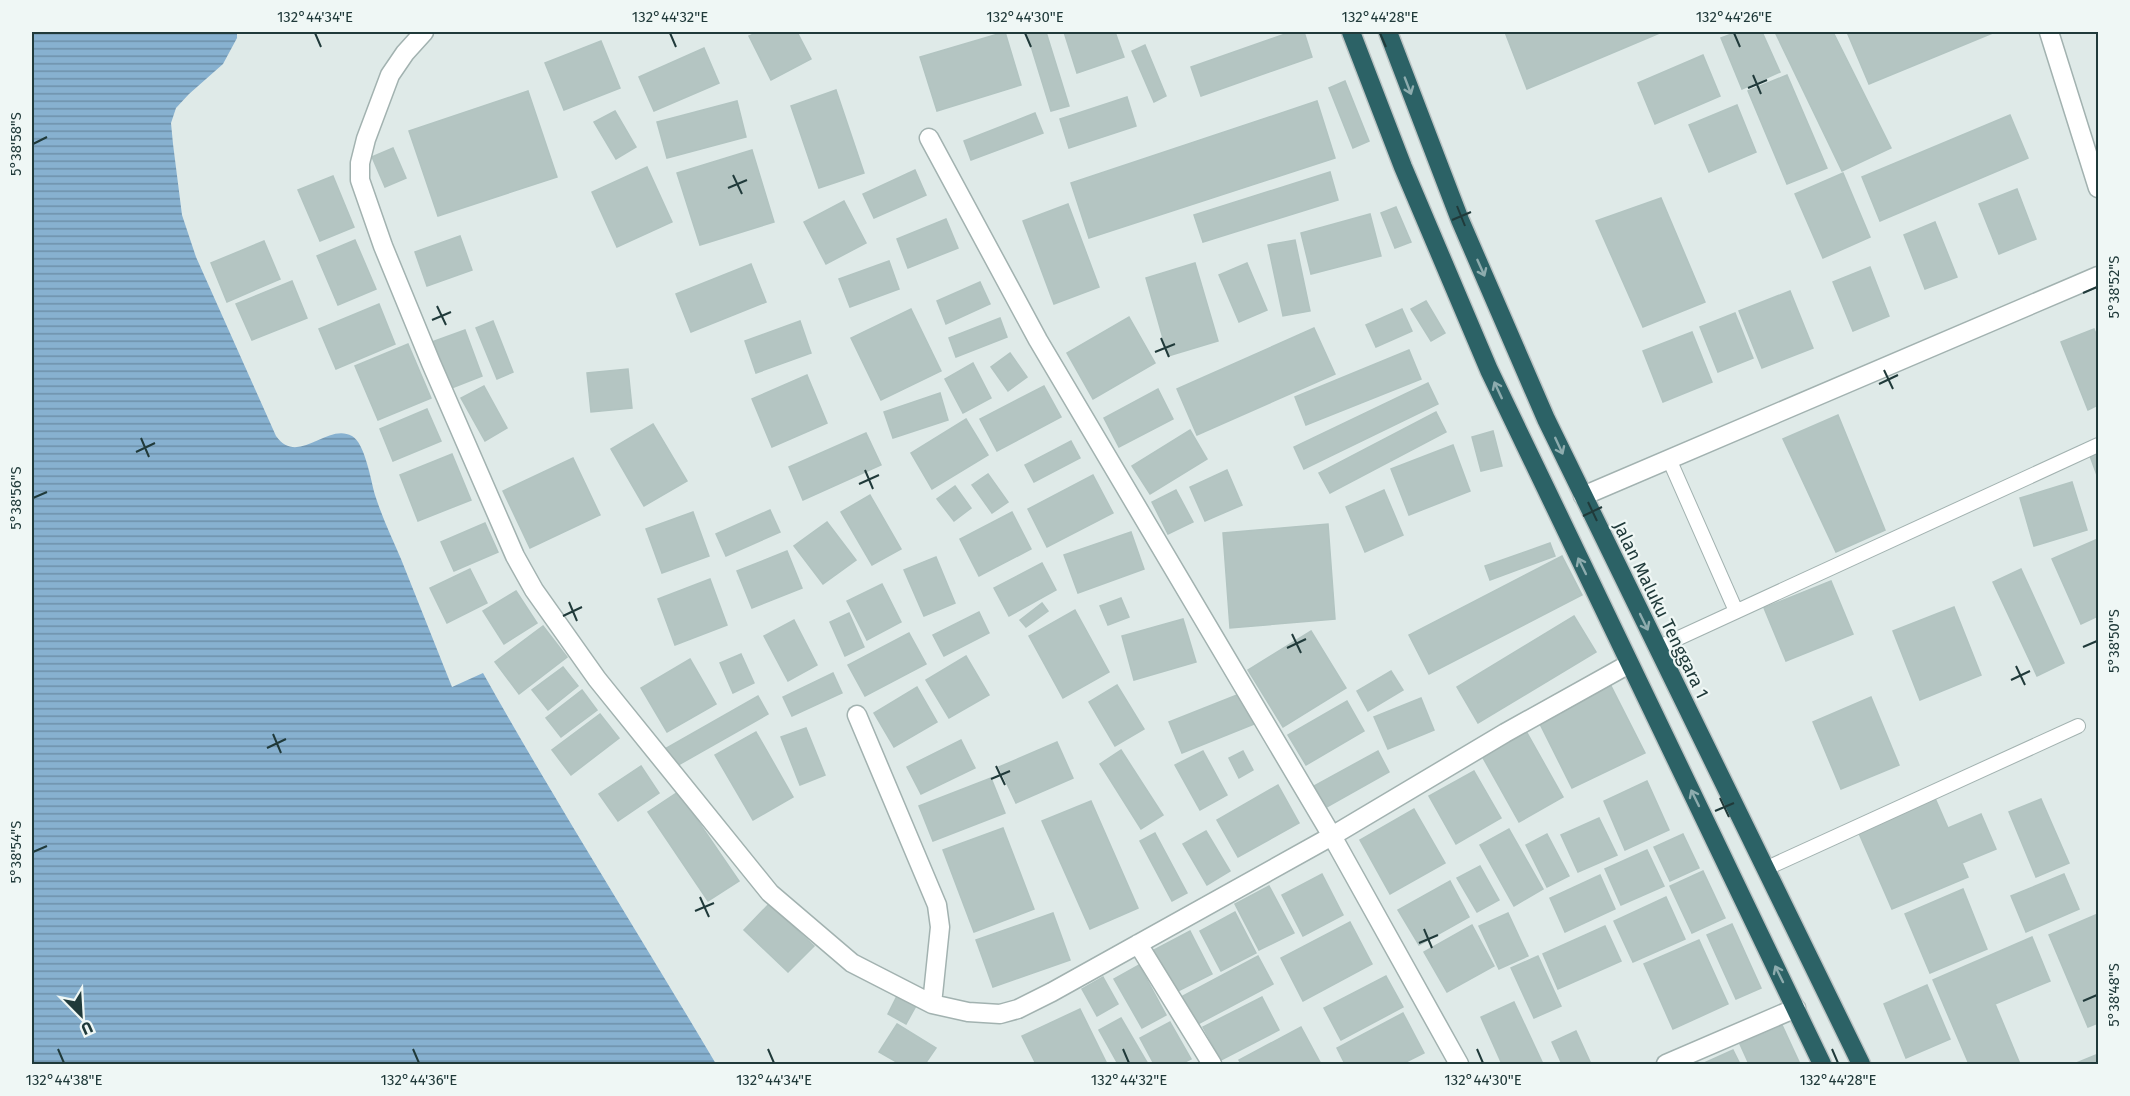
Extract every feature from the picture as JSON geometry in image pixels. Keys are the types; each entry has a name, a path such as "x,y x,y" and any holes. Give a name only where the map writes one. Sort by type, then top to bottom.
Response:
{"highway":[{"path":"1351,32 1403,167 1489,370 1822,1065"},
{"name":"Jalan Maluku Tenggara 1","path":"1388,32 1460,220 1546,419 1862,1065"}],"street":[{"path":"424,32 405,53 390,75 366,139 360,163 360,180 383,246 431,363 515,556 534,590 597,680 770,893 852,963 932,1004 986,1014 1000,1014 1018,1009 1332,836 1505,733 1629,664"},
{"path":"2049,32 2098,188"},
{"path":"928,138 1038,340 1332,836 1459,1065"},
{"path":"1583,496 2098,276"},
{"path":"857,716 937,905 940,927 932,1004"},
{"path":"1138,944 1212,1065"},
{"path":"1666,1065 1796,1008"}],"lane":[{"path":"1657,648 2098,445"},
{"path":"1669,459 1736,611"},
{"path":"1765,869 2078,726"}],"water":[{"path":"32,32 237,32 237,38 223,64 176,108 171,123 173,144 182,215 196,257 276,436 285,444 294,447 342,433 357,440 364,454 381,511 452,687 483,673 716,1064 32,1064"}],"building":[{"path":"758,32 797,32 811,59 771,80 749,36"},
{"path":"1005,32 1021,85 937,111 920,57"},
{"path":"1046,32 1069,106 1051,111 1027,33"},
{"path":"1064,32 1115,32 1124,57 1077,73"},
{"path":"1291,32 1304,32 1312,57 1201,96 1191,67"},
{"path":"1505,32 1662,32 1527,89"},
{"path":"1737,32 1762,32 1780,72 1742,89 1721,38"},
{"path":"1775,32 1833,32 1891,148 1842,171"},
{"path":"1847,32 1995,32 1869,84"},
{"path":"601,41 620,88 564,110 545,63"},
{"path":"1145,45 1166,96 1154,102 1132,51"},
{"path":"704,48 719,83 654,111 639,77"},
{"path":"1703,55 1720,96 1655,124 1638,83"},
{"path":"1787,75 1827,168 1787,184 1748,91"},
{"path":"1345,81 1369,141 1353,148 1329,88"},
{"path":"836,90 864,173 819,188 791,106"},
{"path":"528,91 557,177 438,216 409,131"},
{"path":"1127,97 1136,126 1069,148 1060,119"},
{"path":"737,101 746,137 667,158 657,122"},
{"path":"1317,101 1335,158 1089,238 1071,183"},
{"path":"1737,105 1756,152 1709,172 1689,125"},
{"path":"615,111 636,147 616,159 594,122"},
{"path":"1035,113 1043,133 971,160 964,141"},
{"path":"2010,115 2028,158 1880,221 1862,177"},
{"path":"393,148 406,178 385,187 372,157"},
{"path":"752,150 774,222 700,245 677,173"},
{"path":"647,167 672,222 617,247 592,192"},
{"path":"915,170 926,195 874,218 863,194"},
{"path":"1330,172 1338,200 1203,242 1194,215"},
{"path":"1843,173 1870,237 1823,258 1795,194"},
{"path":"333,176 354,227 320,241 298,190"},
{"path":"2017,189 2036,239 1999,254 1979,204"},
{"path":"1661,198 1705,302 1643,327 1596,221"},
{"path":"844,201 866,243 826,264 804,222"},
{"path":"1068,204 1099,287 1054,304 1023,221"},
{"path":"1396,207 1411,242 1395,248 1381,213"},
{"path":"1370,214 1381,256 1311,274 1301,233"},
{"path":"946,219 958,248 908,268 897,239"},
{"path":"1935,222 1957,277 1925,289 1904,235"},
{"path":"460,236 472,270 427,286 415,252"},
{"path":"355,240 376,289 338,305 317,256"},
{"path":"1295,240 1310,311 1283,316 1268,245"},
{"path":"264,241 280,279 227,302 211,263"},
{"path":"889,261 899,289 850,307 839,279"},
{"path":"1195,263 1218,341 1168,356 1146,278"},
{"path":"1247,263 1267,310 1239,322 1219,275"},
{"path":"751,264 766,302 691,332 676,294"},
{"path":"1870,267 1889,316 1853,331 1833,282"},
{"path":"292,281 307,318 252,340 236,304"},
{"path":"980,282 990,304 946,324 937,301"},
{"path":"1790,291 1813,348 1762,368 1739,311"},
{"path":"1426,301 1445,333 1431,341 1411,309"},
{"path":"379,304 395,344 336,369 319,329"},
{"path":"911,309 941,371 881,400 851,338"},
{"path":"1402,309 1412,331 1376,347 1366,325"},
{"path":"1735,313 1753,358 1718,372 1700,327"},
{"path":"1129,317 1155,363 1093,399 1067,353"},
{"path":"1000,318 1007,337 956,357 949,338"},
{"path":"493,321 513,372 497,379 476,328"},
{"path":"800,321 811,353 756,373 745,341"},
{"path":"1314,328 1335,374 1197,435 1177,389"},
{"path":"2094,329 2098,339 2098,405 2088,410 2061,342"},
{"path":"465,330 482,376 449,389 432,342"},
{"path":"1692,332 1712,382 1663,402 1643,351"},
{"path":"408,344 431,398 378,420 355,366"},
{"path":"1409,350 1421,379 1306,425 1295,397"},
{"path":"1010,353 1027,377 1008,391 991,367"},
{"path":"973,363 991,398 963,413 945,379"},
{"path":"628,369 632,408 591,412 587,373"},
{"path":"807,375 827,423 772,447 752,399"},
{"path":"1428,383 1438,404 1304,469 1294,447"},
{"path":"484,386 507,428 485,441 461,398"},
{"path":"1044,386 1061,417 997,451 980,419"},
{"path":"1158,389 1173,419 1119,447 1104,418"},
{"path":"940,393 948,420 893,438 884,412"},
{"path":"427,409 441,441 393,461 380,429"},
{"path":"1436,412 1446,432 1330,493 1319,473"},
{"path":"1838,415 1885,530 1836,552 1783,439"},
{"path":"966,419 988,455 932,489 911,453"},
{"path":"653,424 687,481 644,506 611,449"},
{"path":"1190,430 1207,459 1150,494 1132,466"},
{"path":"1493,431 1502,466 1481,471 1472,437"},
{"path":"866,433 881,465 803,500 789,467"},
{"path":"1071,441 1080,458 1034,482 1025,465"},
{"path":"1453,445 1470,491 1409,515 1391,469"},
{"path":"2098,453 2098,478 2090,456"},
{"path":"452,454 471,500 418,521 400,475"},
{"path":"573,458 600,515 530,548 503,491"},
{"path":"1227,470 1242,505 1205,521 1190,487"},
{"path":"988,474 1008,502 992,513 972,485"},
{"path":"1093,475 1113,513 1047,547 1028,509"},
{"path":"2072,482 2087,530 2034,546 2020,498"},
{"path":"955,486 971,508 954,521 937,499"},
{"path":"1176,490 1193,522 1168,534 1152,502"},
{"path":"1384,490 1403,535 1365,552 1346,507"},
{"path":"870,495 901,549 872,565 841,512"},
{"path":"770,510 780,532 726,556 716,534"},
{"path":"693,512 709,556 662,573 646,529"},
{"path":"1012,512 1031,549 979,576 960,539"},
{"path":"827,522 856,560 823,584 794,546"},
{"path":"485,523 498,552 454,571 441,542"},
{"path":"1328,524 1335,619 1230,628 1223,533"},
{"path":"1131,532 1144,569 1078,593 1064,555"},
{"path":"2098,539 2098,616 2081,624 2052,559"},
{"path":"1550,543 1555,556 1490,580 1485,566"},
{"path":"787,551 802,588 752,608 737,571"},
{"path":"1562,556 1582,595 1429,674 1409,635"},
{"path":"936,557 955,603 924,616 904,570"},
{"path":"1042,563 1056,590 1009,616 994,588"},
{"path":"470,569 487,603 447,623 430,588"},
{"path":"2021,569 2064,663 2037,676 1993,582"},
{"path":"710,579 727,625 675,645 658,599"},
{"path":"1831,581 1853,634 1786,661 1764,608"},
{"path":"882,584 901,622 867,640 847,601"},
{"path":"516,591 537,623 504,644 483,611"},
{"path":"1121,598 1129,617 1108,625 1100,606"},
{"path":"1042,603 1048,611 1026,627 1020,620"},
{"path":"1954,607 1981,675 1920,700 1893,631"},
{"path":"1075,610 1109,672 1063,698 1029,636"},
{"path":"979,612 989,633 944,656 933,635"},
{"path":"849,613 864,647 845,656 830,622"},
{"path":"1574,616 1596,652 1478,723 1457,687"},
{"path":"1183,619 1196,662 1134,680 1122,636"},
{"path":"794,620 817,665 788,681 764,636"},
{"path":"543,626 567,657 519,694 495,662"},
{"path":"1311,631 1346,688 1283,727 1248,670"},
{"path":"909,633 926,664 865,696 848,665"},
{"path":"741,654 754,683 733,693 720,663"},
{"path":"966,656 989,695 949,718 926,680"},
{"path":"690,659 716,704 667,732 641,688"},
{"path":"563,667 578,686 548,710 532,690"},
{"path":"1391,671 1403,690 1368,711 1357,691"},
{"path":"833,673 842,693 792,716 783,697"},
{"path":"1609,682 1645,753 1572,788 1537,718"},
{"path":"1117,685 1144,729 1115,746 1089,702"},
{"path":"917,687 937,722 894,747 874,713"},
{"path":"582,690 597,710 561,737 546,718"},
{"path":"1242,693 1254,724 1182,753 1169,722"},
{"path":"758,696 768,714 673,768 663,750"},
{"path":"1871,697 1899,765 1841,789 1813,722"},
{"path":"1421,698 1434,730 1388,749 1374,717"},
{"path":"1347,701 1364,731 1306,765 1288,735"},
{"path":"600,714 619,738 571,775 552,750"},
{"path":"806,728 825,775 800,785 781,737"},
{"path":"1526,731 1563,797 1519,822 1482,756"},
{"path":"756,732 793,797 753,820 715,755"},
{"path":"961,740 975,768 921,794 907,767"},
{"path":"1057,742 1073,778 1016,803 999,767"},
{"path":"1121,750 1163,815 1141,829 1100,764"},
{"path":"1203,751 1227,795 1200,810 1175,765"},
{"path":"1243,751 1253,770 1239,778 1229,758"},
{"path":"1378,751 1389,772 1325,808 1314,786"},
{"path":"641,766 659,793 618,821 599,794"},
{"path":"1474,771 1501,818 1456,844 1429,796"},
{"path":"991,778 1005,813 933,841 919,806"},
{"path":"1647,781 1669,830 1625,850 1604,801"},
{"path":"1278,785 1299,823 1238,857 1217,820"},
{"path":"678,792 739,881 708,901 648,812"},
{"path":"1934,796 1948,828 1981,814 1996,849 1962,863 1968,877 1892,909 1857,829"},
{"path":"2041,799 2069,863 2036,877 2009,812"},
{"path":"1091,801 1138,908 1090,929 1042,821"},
{"path":"1414,809 1445,863 1390,894 1360,840"},
{"path":"1599,818 1617,855 1578,872 1561,835"},
{"path":"1003,828 1034,909 974,932 943,850"},
{"path":"1509,829 1543,889 1514,906 1480,845"},
{"path":"1206,831 1230,871 1207,885 1183,844"},
{"path":"1155,833 1187,893 1172,901 1140,841"},
{"path":"1547,834 1569,876 1547,887 1526,845"},
{"path":"1683,834 1699,868 1670,881 1654,847"},
{"path":"1647,850 1664,886 1621,905 1605,869"},
{"path":"1480,866 1499,900 1477,912 1457,878"},
{"path":"1703,871 1725,918 1692,933 1670,886"},
{"path":"1322,874 1343,915 1303,936 1282,895"},
{"path":"2064,874 2079,909 2026,932 2011,896"},
{"path":"1600,875 1615,909 1565,932 1550,898"},
{"path":"1450,881 1469,917 1419,945 1398,910"},
{"path":"1269,886 1294,933 1259,950 1235,904"},
{"path":"1963,889 1987,949 1930,973 1905,914"},
{"path":"1666,897 1685,939 1633,962 1614,921"},
{"path":"769,904 814,946 788,972 744,930"},
{"path":"1235,912 1256,953 1221,971 1200,931"},
{"path":"1053,913 1070,960 993,987 976,940"},
{"path":"1508,913 1528,956 1499,969 1479,926"},
{"path":"2098,914 2098,1023 2088,1027 2049,935"},
{"path":"1350,922 1372,964 1303,1001 1281,958"},
{"path":"1732,924 1761,988 1736,999 1707,935"},
{"path":"1472,925 1494,966 1447,992 1424,952"},
{"path":"1605,926 1621,961 1558,989 1543,954"},
{"path":"1190,931 1212,974 1174,993 1152,951"},
{"path":"2032,937 2050,981 1995,1004 2020,1064 1969,1064 1933,980"},
{"path":"1699,940 1728,1004 1673,1029 1644,964"},
{"path":"1258,956 1273,984 1196,1025 1181,997"},
{"path":"1538,956 1561,1006 1534,1018 1511,968"},
{"path":"1139,965 1166,1015 1142,1028 1114,979"},
{"path":"1386,976 1403,1007 1341,1040 1324,1008"},
{"path":"1103,977 1118,1004 1097,1016 1082,989"},
{"path":"1927,985 1950,1039 1906,1058 1884,1004"},
{"path":"898,994 917,1004 906,1024 888,1014"},
{"path":"1262,997 1279,1030 1221,1060 1203,1027"},
{"path":"1514,1002 1543,1064 1502,1064 1481,1017"},
{"path":"1080,1009 1107,1064 1036,1064 1022,1036"},
{"path":"1403,1013 1424,1053 1402,1064 1345,1064 1337,1048"},
{"path":"1121,1018 1148,1064 1118,1064 1099,1030"},
{"path":"1170,1022 1191,1059 1181,1064 1154,1064 1140,1038"},
{"path":"897,1024 936,1048 925,1064 900,1064 879,1052"},
{"path":"1782,1025 1800,1064 1749,1064 1740,1044"},
{"path":"1301,1027 1321,1064 1241,1064 1239,1060"},
{"path":"1576,1031 1591,1064 1562,1064 1552,1042"},
{"path":"1733,1050 1740,1064 1702,1064"},
{"path":"2098,1054 2098,1064 2074,1064"}]}
